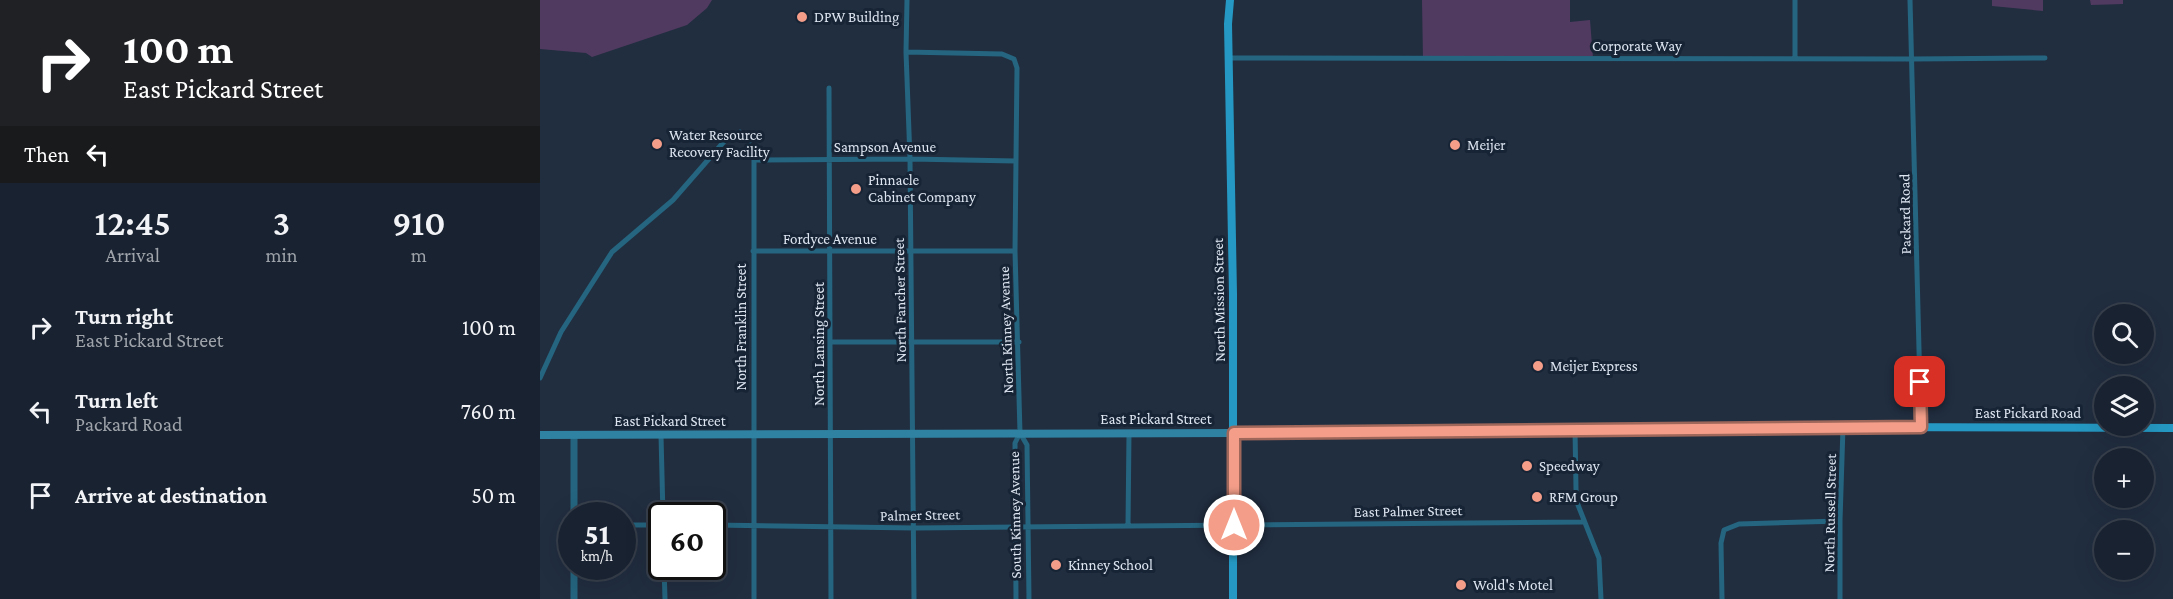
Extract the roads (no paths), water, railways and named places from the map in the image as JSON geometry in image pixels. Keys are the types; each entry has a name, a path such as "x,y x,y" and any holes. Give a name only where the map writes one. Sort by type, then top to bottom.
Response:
{"main road":[{"name":"North Mission Street","path":"1230,0 1228,58 1233,292 1233,599"},
{"name":"East Pickard Street","path":"540,435 1234,433 1955,426"},
{"name":"East Pickard Road","path":"1955,426 2173,428"}],"street":[{"name":"North Fancher Street","path":"907,0 906,52 913,342 914,599"},
{"path":"1795,0 1795,59"},
{"name":"Packard Road","path":"1910,0 1921,427"},
{"name":"North Kinney Avenue","path":"906,52 1002,54 1014,59 1017,68 1015,251 1020,433 1015,443 1016,599"},
{"name":"Corporate Way","path":"1228,58 2045,58"},
{"name":"North Lansing Street","path":"829,88 831,599"},
{"name":"North Franklin Street","path":"540,378 561,332 612,252 673,200 728,137 741,132 749,142 754,160 752,435 754,599"},
{"name":"Sampson Avenue","path":"754,160 1016,161"},
{"name":"Fordyce Avenue","path":"753,251 1015,251"},
{"path":"831,342 1019,342"},
{"name":"North Russell Street","path":"1840,599 1843,427"},
{"path":"1575,429 1576,489 1583,522 1599,558 1601,599"},
{"name":"South Kinney Avenue","path":"1020,433 1027,445 1029,599"},
{"path":"1128,433 1128,526"},
{"path":"574,435 574,502"},
{"path":"661,435 663,502"},
{"path":"1722,599 1721,543 1724,530 1738,524 1840,521"},
{"name":"East Palmer Street","path":"1128,526 1583,522"},
{"name":"Palmer Street","path":"726,525 915,528 1016,525 1128,526"},
{"path":"574,580 574,599"},
{"path":"664,580 665,599"}],"place":[{"name":"DPW Building","path":"802,17"},
{"name":"Water Resource Recovery Facility","path":"657,144"},
{"name":"Meijer","path":"1455,145"},
{"name":"Pinnacle Cabinet Company","path":"856,189"},
{"name":"Meijer Express","path":"1538,366"},
{"name":"Speedway","path":"1527,466"},
{"name":"RFM Group","path":"1537,497"},
{"name":"Kinney School","path":"1056,565"},
{"name":"Wold's Motel","path":"1461,585"}]}
